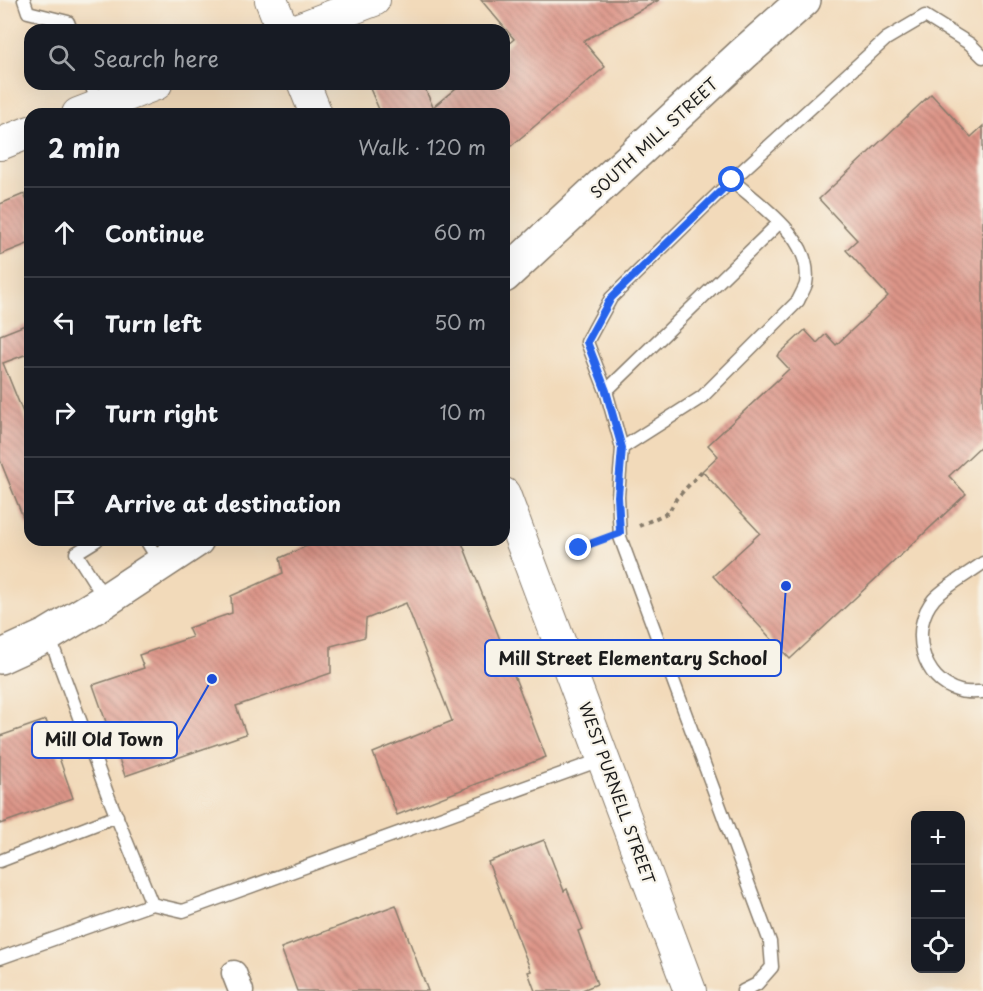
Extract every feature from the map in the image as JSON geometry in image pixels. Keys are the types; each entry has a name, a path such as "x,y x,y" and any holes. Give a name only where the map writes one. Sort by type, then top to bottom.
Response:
{"main road":[{"name":"SOUTH MILL STREET","path":"510,270 804,0"},
{"path":"0,657 48,634 106,600 153,552 174,546"}],"street":[{"path":"271,0 281,24"},
{"path":"312,24 374,0"},
{"path":"89,101 132,90"},
{"path":"306,90 313,108"},
{"path":"0,144 24,134"},
{"name":"WEST PURNELL STREET","path":"510,510 690,991"}],"lane":[{"path":"24,0 28,12 69,24"},
{"path":"743,991 757,984 772,967 770,942 620,533 618,496 622,448 606,391 587,342 611,298 732,180 886,39 925,16 970,44 983,57"},
{"path":"622,448 702,397 798,301 805,285 806,267 801,249 791,232 732,180"},
{"path":"606,391 779,222"},
{"path":"87,546 76,553 106,600"},
{"path":"983,563 935,598 922,622 920,636 927,664 935,676 960,692 983,692"},
{"path":"48,634 152,904"},
{"path":"0,958 152,904 183,911 604,759"},
{"path":"0,861 117,816"}],"path":[{"path":"579,548 650,523 669,512 676,499 702,471"}],"building":[{"path":"481,0 659,0 583,41 605,67 510,147 510,108 378,108 371,90 426,90 433,107 454,90 510,90 510,43 514,39 510,34 510,24 501,24"},
{"path":"931,94 971,137 983,126 983,444 949,476 966,494 790,659 713,576 760,533 702,471 718,456 708,445 789,369 777,356 805,330 817,343 826,334 836,345 888,296 846,250 857,240 819,199"},
{"path":"24,194 24,245 0,255 0,204"},
{"path":"24,325 24,355 3,363 24,415 24,520 0,460 0,335"},
{"path":"307,546 463,546 546,757 397,815 373,753 452,721 406,603 366,619 365,637 331,646 331,673 236,706 246,734 125,776 93,685 144,668 139,655 192,637 188,628 232,613 231,596 283,573 280,558"},
{"path":"46,720 73,798 0,824 0,736"},
{"path":"544,840 564,891 567,889 583,929 578,931 597,984 580,991 535,991 528,972 531,971 488,862"},
{"path":"396,905 428,991 297,991 281,948"}],"place":[{"name":"Mill Street Elementary School","path":"786,586"},
{"name":"Mill Old Town","path":"212,679"}],"route":[{"path":"579,548 620,533 618,496 622,448 606,391 587,342 611,298 732,180"}]}
